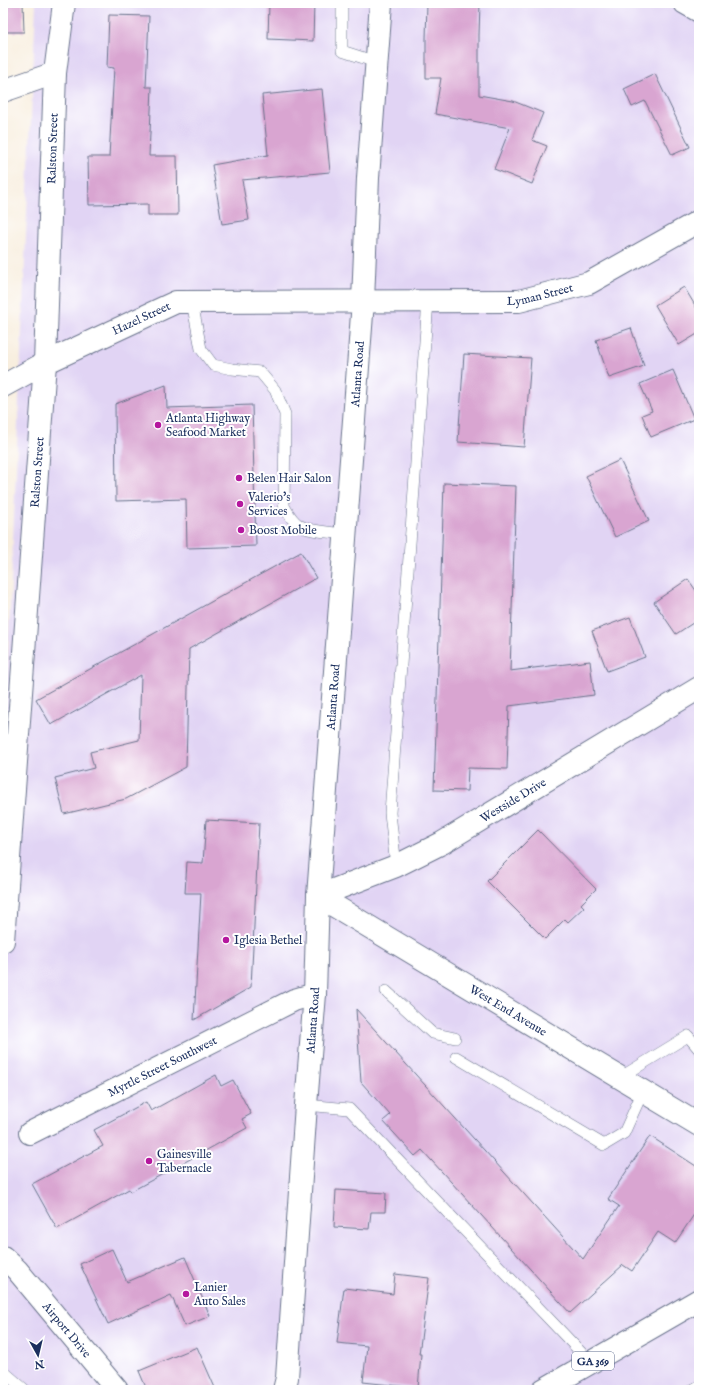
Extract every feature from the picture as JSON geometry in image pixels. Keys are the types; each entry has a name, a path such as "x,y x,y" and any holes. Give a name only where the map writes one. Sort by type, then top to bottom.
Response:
{"street":[{"name":"Ralston Street","path":"3,941 45,363 55,73 64,3"},
{"name":"Atlanta Road","path":"284,1390 287,1378 315,994 318,896 363,301 368,178 381,3"},
{"path":"685,3 699,11"},
{"path":"3,91 55,73"},
{"name":"Lyman Street","path":"363,301 518,301 589,283 699,221"},
{"name":"Hazel Street","path":"3,386 45,363 176,302 363,301"},
{"name":"Westside Drive","path":"318,896 396,866 442,843 699,688"},
{"name":"West End Avenue","path":"318,896 699,1125"},
{"name":"Myrtle Street Southwest","path":"30,1133 294,1000 315,994"},
{"name":"Airport Drive","path":"10,1264 117,1390"},
{"name":"GA 369","path":"543,1390 699,1300"}],"lane":[{"path":"342,3 342,51 376,62"},
{"path":"396,866 390,813 428,301"},
{"path":"192,302 201,349 213,365 260,372 275,390 285,414 284,506 291,518 300,526 313,530 346,534"},
{"path":"386,991 432,1033 455,1038"},
{"path":"621,1077 688,1036 699,1049"},
{"path":"456,1057 604,1145 624,1133 643,1091"},
{"path":"306,1105 349,1109 591,1363"},
{"path":"3,1371 25,1390"},
{"path":"692,1390 699,1386"}],"shaded area":[{"path":"36,3 699,3 699,1390 3,1390 3,773"}],"building":[{"path":"3,3 23,3 24,32 3,32"},
{"path":"269,3 314,3 313,41 268,39"},
{"path":"427,3 480,3 479,95 513,101 543,113 532,140 547,146 532,184 494,169 510,128 435,114 441,78 426,78"},
{"path":"109,15 149,16 146,87 152,87 149,156 177,156 178,215 148,215 148,204 89,205 88,157 109,157 114,68 107,67"},
{"path":"655,74 690,147 672,155 645,101 632,107 624,89"},
{"path":"322,89 330,172 242,180 249,220 222,224 212,165 268,155 262,95"},
{"path":"684,287 699,312 699,333 679,345 655,305"},
{"path":"631,328 644,366 609,378 596,340"},
{"path":"464,354 531,358 524,447 458,442"},
{"path":"673,370 694,419 651,437 642,415 652,411 640,384"},
{"path":"166,385 167,408 252,405 256,546 187,548 186,499 116,501 115,404"},
{"path":"620,460 649,521 615,537 586,476"},
{"path":"444,483 516,486 510,671 590,661 594,695 509,706 507,769 468,768 467,791 434,790"},
{"path":"301,552 316,578 189,649 186,767 126,799 64,814 55,778 94,768 90,752 139,740 141,675 51,725 36,699"},
{"path":"688,579 699,595 699,619 676,634 654,602"},
{"path":"630,617 645,657 607,671 592,631"},
{"name":"Iglesia Bethel","path":"206,820 259,823 251,987 194,1020 201,893 185,893 187,862 203,863"},
{"path":"538,830 596,889 581,904 584,907 568,922 565,919 545,939 487,881"},
{"path":"356,1009 583,1259 619,1206 608,1199 650,1136 699,1168 699,1207 675,1243 658,1232 632,1271 623,1265 570,1313 422,1150 415,1156 383,1121 390,1115 361,1082"},
{"name":"Gainesville Tabernacle","path":"216,1075 221,1086 233,1080 251,1114 242,1119 247,1128 130,1192 129,1189 57,1229 32,1184 103,1146 94,1130 146,1102 151,1111"},
{"path":"336,1190 386,1193 385,1212 371,1212 369,1229 334,1227"},
{"path":"112,1249 127,1282 185,1257 210,1316 185,1326 171,1295 108,1324 80,1264"},
{"path":"395,1274 429,1278 419,1354 421,1354 418,1388 363,1382 367,1346 337,1343 344,1288 393,1294"},
{"path":"197,1347 216,1390 147,1390 139,1371"}],"place":[{"name":"Atlanta Highway Seafood Market","path":"158,425"},
{"name":"Belen Hair Salon","path":"239,478"},
{"name":"Valerio's Services","path":"240,504"},
{"name":"Boost Mobile","path":"241,530"},
{"name":"Iglesia Bethel","path":"226,940"},
{"name":"Gainesville Tabernacle","path":"149,1161"},
{"name":"Lanier Auto Sales","path":"186,1294"}]}
